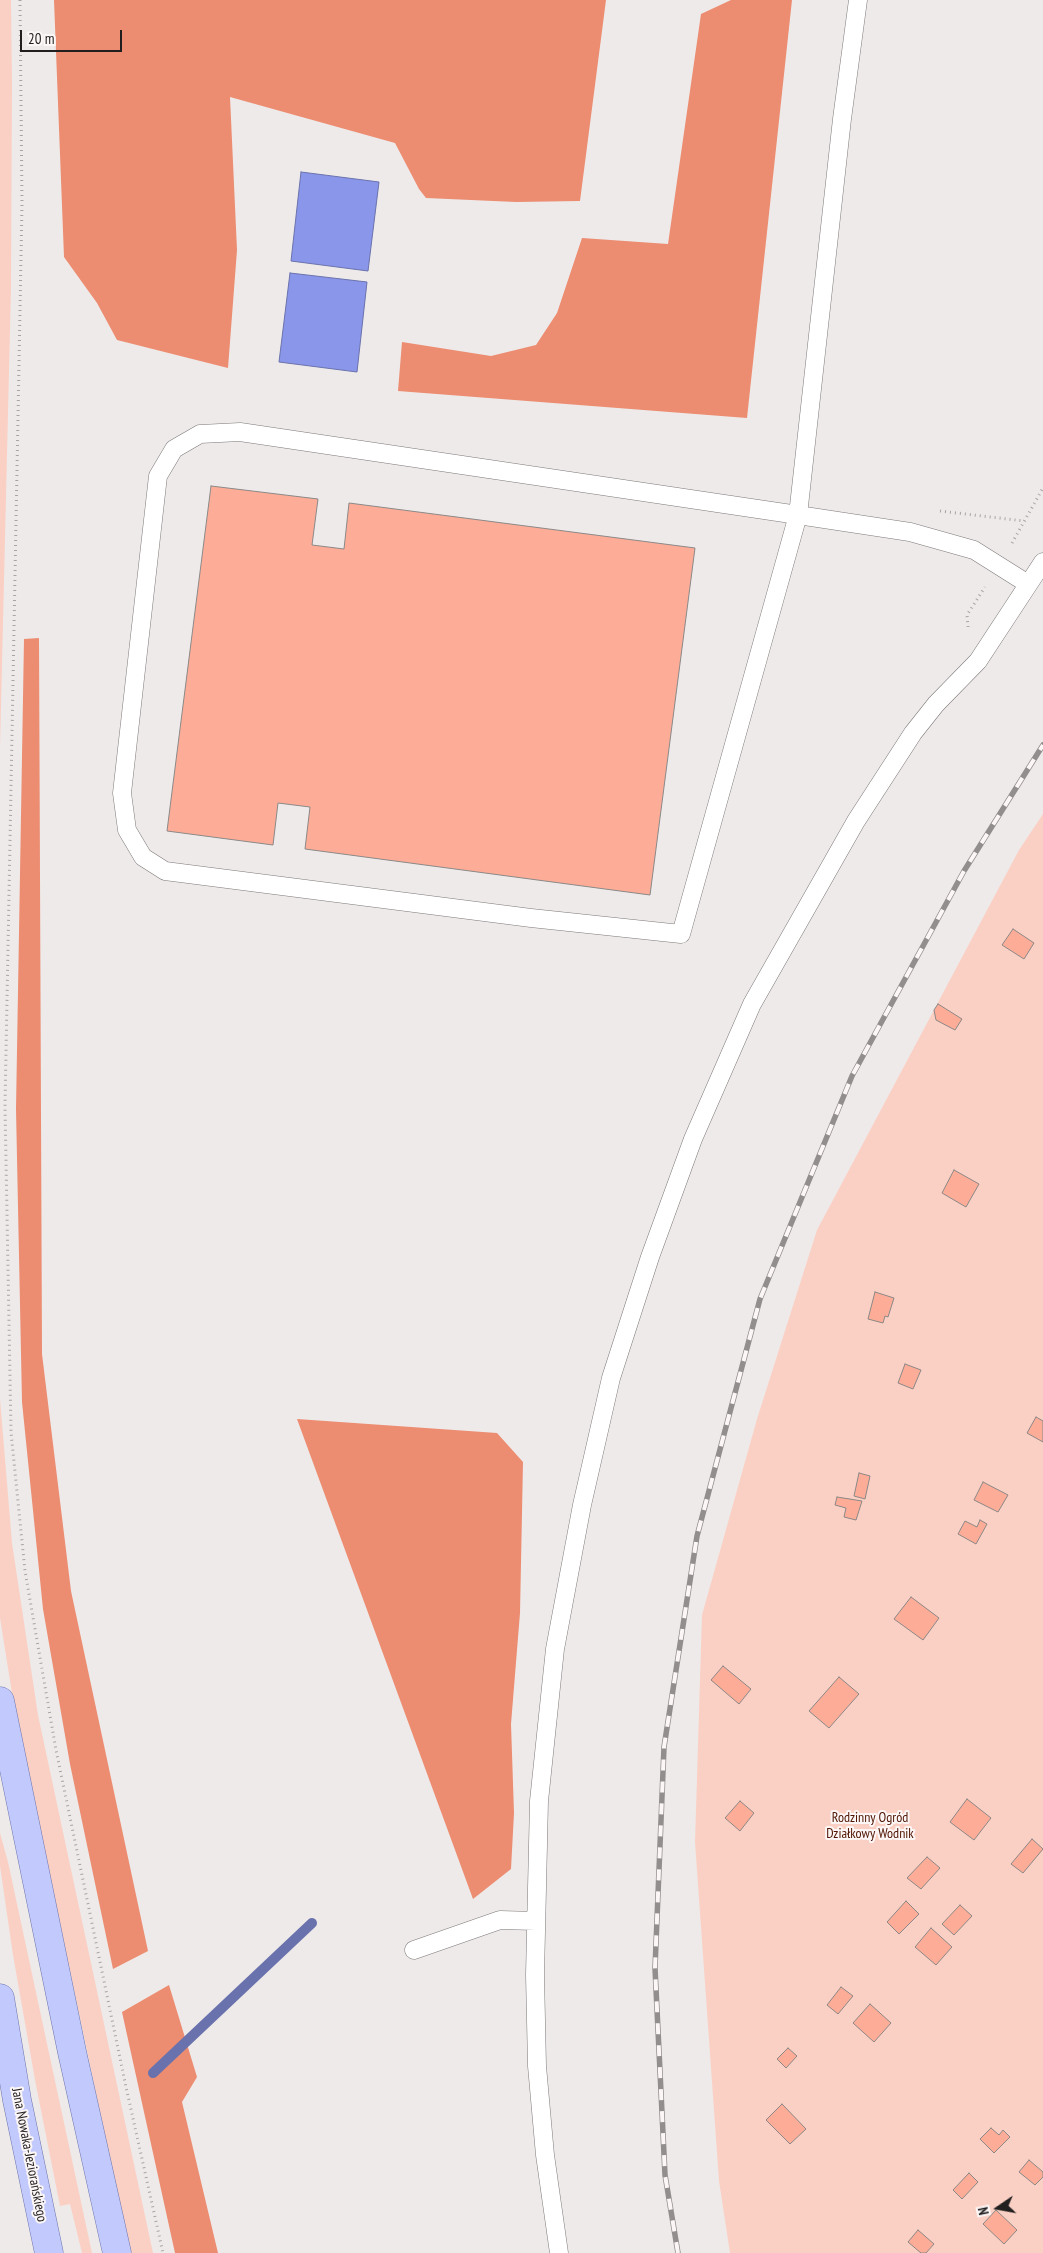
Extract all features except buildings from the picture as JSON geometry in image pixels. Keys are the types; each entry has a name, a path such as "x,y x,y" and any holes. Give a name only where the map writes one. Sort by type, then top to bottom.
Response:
{"main road":[{"path":"0,1702 68,2033 116,2253"},
{"name":"Jana Nowaka-Jeziorańskiego","path":"0,1998 17,2100 49,2253"}],"lane":[{"path":"858,0 842,119 798,515 681,934 531,918 165,871 142,857 130,837 123,812 122,793 158,476 174,449 200,434 240,432 798,515 930,536 974,550 1028,584"},
{"path":"559,2253 545,2155 537,2066 536,1920 539,1801 553,1668 582,1505 611,1378 676,1184 693,1139 752,1004 856,821 913,733 936,704 978,661 1043,562"},
{"path":"414,1950 500,1920 536,1920"}],"path":[{"path":"20,0 22,204 4,1106 11,1432 25,1571 56,1750 126,2087 163,2253"},
{"path":"932,510 1024,521"}],"green space":[{"path":"0,0 11,0 12,86 11,288 0,748"},
{"name":"Rodzinny Ogród Działkowy Wodnik","path":"1043,814 1043,2253 730,2253 719,2181 695,1842 702,1615 757,1419 817,1230 1019,850"},
{"path":"0,1399 12,1543 38,1715 153,2253 130,2253 15,1712 0,1618"},
{"path":"0,1833 8,1862 92,2253 82,2253 70,2204 60,2206 13,1955 0,1866"}],"shaded area":[{"path":"54,0 606,0 580,201 516,202 426,198 419,189 395,143 230,97 237,250 228,368 117,340 97,303 64,257"},
{"path":"731,0 792,0 747,418 398,391 402,342 491,356 536,345 557,313 582,238 668,244 701,14"},
{"path":"39,638 42,1354 71,1591 148,1951 113,1969 70,1764 43,1609 22,1402 16,1109 24,639"},
{"path":"297,1419 497,1433 523,1462 520,1613 511,1724 514,1813 511,1869 473,1899"},
{"path":"169,1985 197,2077 182,2102 218,2253 175,2253 122,2012"}],"water":[{"path":"301,172 379,182 368,271 291,261"},
{"path":"290,273 367,282 357,372 279,362"}],"waterway":[{"path":"153,2073 312,1923"}],"railway":[{"path":"678,2253 665,2175 655,1968 664,1747 697,1536 760,1299 852,1076 964,871 1043,745"}]}
